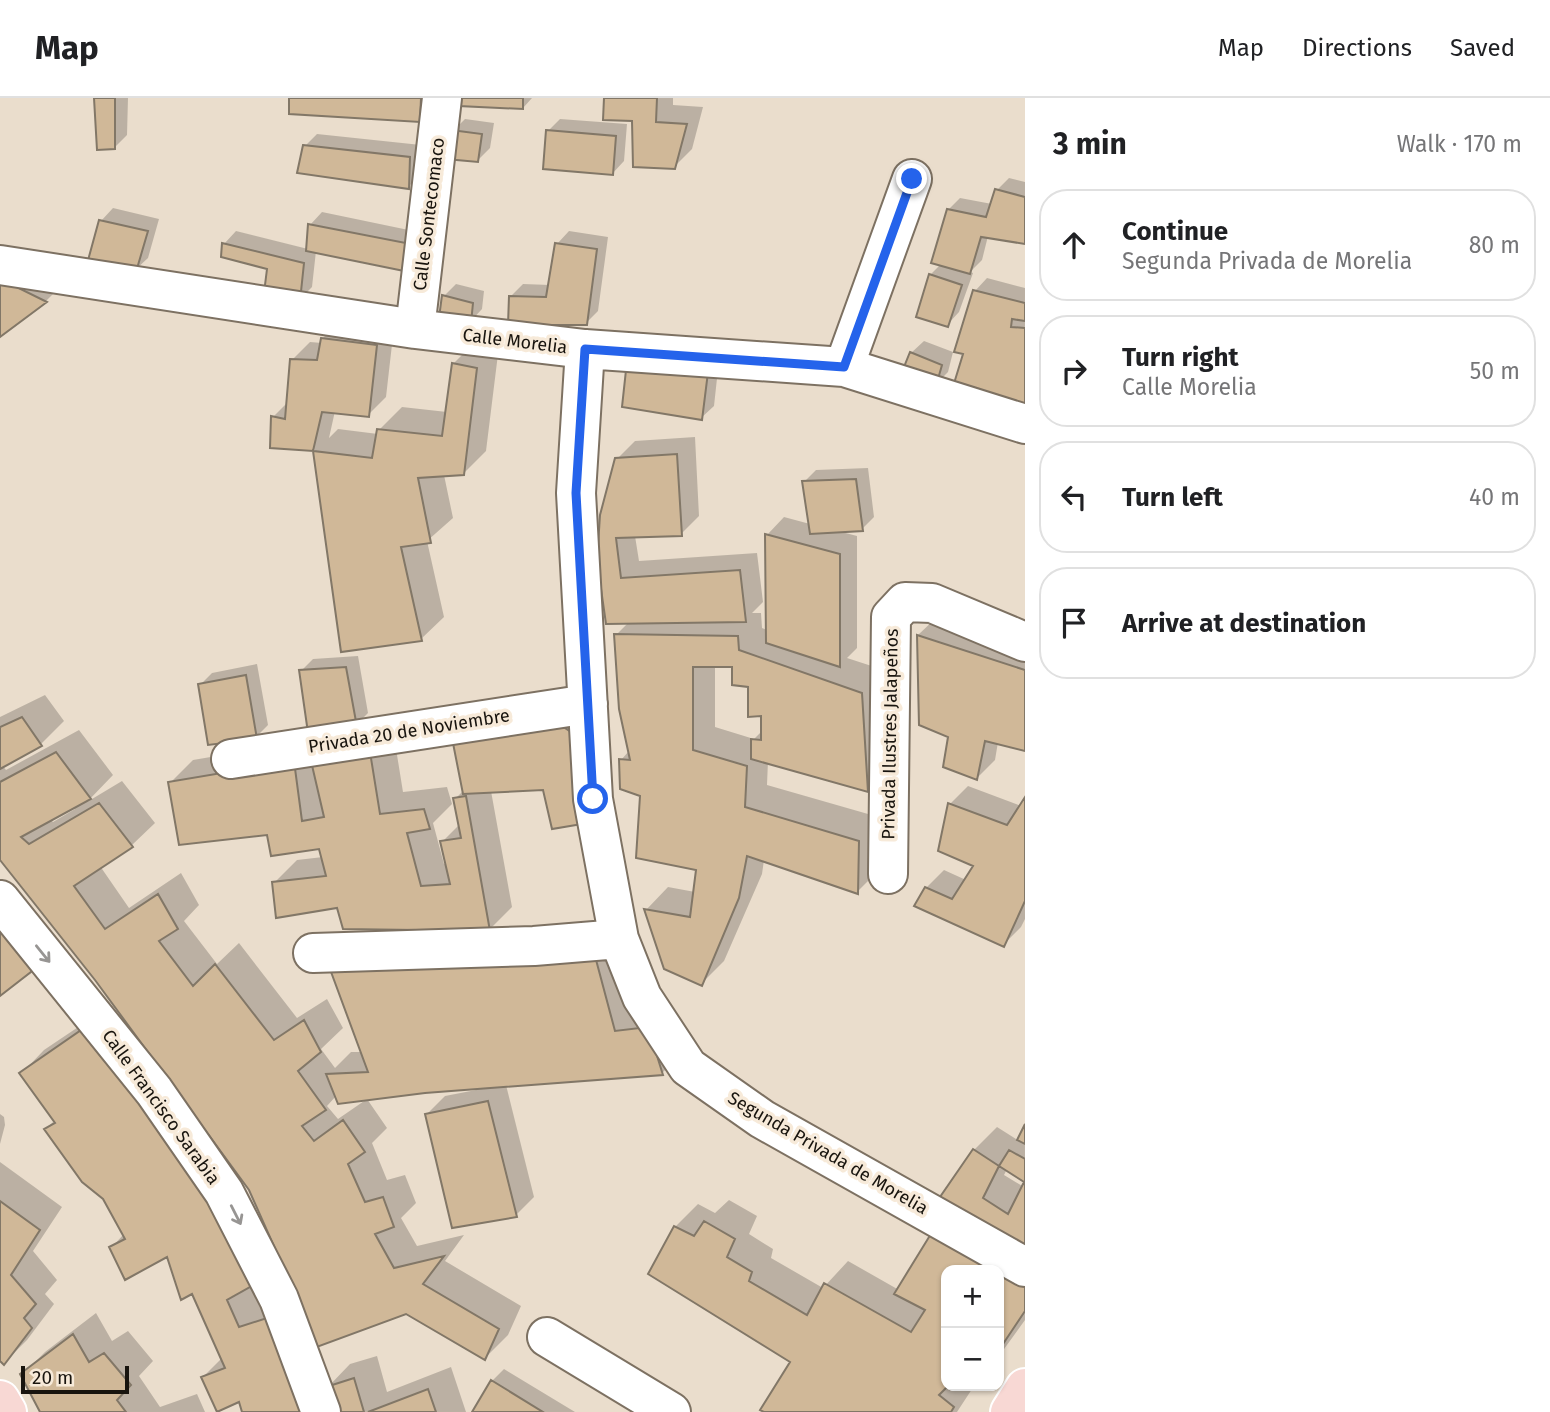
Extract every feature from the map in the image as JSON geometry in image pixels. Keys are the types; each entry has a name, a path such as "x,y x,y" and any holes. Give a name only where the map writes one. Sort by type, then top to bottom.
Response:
{"main road":[{"path":"1010,1412 1025,1388"},
{"path":"0,1400 7,1412"}],"street":[{"name":"Calle Sontecomaco","path":"415,329 442,98"},
{"path":"844,367 912,179"},
{"name":"Calle Morelia","path":"0,265 415,329 585,349 844,367 1025,424"},
{"name":"Segunda Privada de Morelia","path":"585,349 576,493 593,799 619,939 642,998 688,1067 762,1119 1025,1267"},
{"name":"Privada Ilustres Jalapeños","path":"888,874 891,617 905,601 932,603 1025,642"},
{"name":"Privada 20 de Noviembre","path":"231,758 588,704"},
{"name":"Calle Francisco Sarabia","path":"0,901 154,1090 224,1192 279,1299 321,1412"},
{"path":"313,953 534,946 619,939"},
{"path":"547,1337 671,1412"}],"building":[{"path":"94,98 115,98 115,149 97,150"},
{"path":"289,98 421,98 420,122 289,114"},
{"path":"460,98 523,98 523,109 459,106"},
{"path":"604,98 657,98 656,122 687,124 675,169 633,167 632,121 603,120"},
{"path":"451,130 482,134 478,162 446,159"},
{"path":"546,130 616,136 613,175 543,169"},
{"path":"303,145 410,157 409,189 297,173"},
{"path":"995,189 1025,197 1025,244 981,237 970,274 931,263 947,209 986,217"},
{"path":"99,220 148,231 136,272 87,264"},
{"path":"308,224 411,244 409,272 306,251"},
{"path":"222,243 304,263 300,301 264,293 267,269 221,257"},
{"path":"555,243 597,249 587,325 508,325 509,296 546,297"},
{"path":"929,274 962,285 948,327 916,317"},
{"path":"0,279 47,302 0,337"},
{"path":"973,290 1025,303 1025,321 1012,319 1011,327 1025,328 1025,408 952,390 963,354 954,352"},
{"path":"442,295 473,303 471,323 439,318"},
{"path":"321,338 377,345 369,417 322,412 313,451 270,448 271,416 285,419 290,359 317,360"},
{"path":"910,352 942,365 936,386 902,372"},
{"path":"627,361 708,372 702,420 622,407"},
{"path":"452,363 477,368 464,475 418,478 431,543 401,547 422,641 341,652 313,451 372,458 377,429 442,436"},
{"path":"677,454 682,536 616,538 621,578 740,570 746,622 606,624 597,561 600,515 615,458"},
{"path":"856,479 863,531 810,534 802,481"},
{"path":"765,534 840,554 840,667 766,643"},
{"path":"614,634 738,636 739,650 862,693 868,792 751,759 751,739 761,740 761,716 748,717 748,687 732,685 732,667 693,667 693,750 747,766 745,807 859,841 858,894 747,856 739,898 702,986 664,969 644,909 690,917 696,870 636,858 640,796 620,789 619,759 630,760 619,709"},
{"path":"917,635 1025,670 1025,751 985,741 977,780 943,767 948,737 919,725"},
{"path":"346,667 357,727 308,733 299,670"},
{"path":"246,675 257,739 208,745 198,684"},
{"path":"22,717 42,746 0,769 0,727"},
{"path":"554,721 571,732 594,822 552,829 543,790 463,794 452,738"},
{"path":"56,752 91,799 21,837 29,844 99,803 133,847 74,886 105,929 158,894 178,929 159,941 193,986 215,964 274,1040 304,1020 321,1052 298,1071 326,1110 302,1126 314,1141 343,1120 365,1152 348,1164 365,1202 383,1197 394,1227 375,1234 394,1268 444,1256 423,1284 499,1329 485,1360 406,1314 314,1348 305,1316 249,1190 95,980 0,860 0,782"},
{"path":"370,752 380,814 424,809 430,829 407,833 421,886 450,884 440,841 461,838 453,798 466,796 490,931 343,929 337,908 276,918 272,882 326,876 319,849 271,856 267,835 179,845 168,782 294,761 302,821 324,817 311,761"},
{"path":"1025,797 1025,901 1004,947 914,906 925,887 952,899 973,866 938,851 948,803 1007,825"},
{"path":"0,925 36,968 0,996"},
{"path":"595,956 615,1031 648,1027 663,1075 425,1093 338,1104 326,1074 368,1072 327,961"},
{"path":"87,1026 218,1214 257,1283 227,1300 239,1327 267,1318 303,1412 242,1412 239,1402 217,1412 201,1377 225,1368 192,1294 181,1300 167,1257 125,1280 109,1247 125,1239 103,1199 82,1182 44,1129 55,1123 19,1073"},
{"path":"488,1101 517,1217 452,1228 425,1114"},
{"path":"1025,1124 1025,1144 1017,1140"},
{"path":"973,1149 999,1166 1009,1150 1025,1159 1025,1253 940,1197","holes":["999,1166 1024,1182 1008,1214 983,1198"]},
{"path":"0,1201 40,1230 11,1275 36,1304 24,1318 32,1328 4,1365 0,1361"},
{"path":"704,1221 735,1239 727,1257 752,1272 749,1281 807,1315 824,1283 911,1332 925,1310 894,1294 937,1224 1025,1275 1025,1311 1004,1342 1004,1265 941,1265 943,1391 939,1395 954,1407 951,1412 764,1412 760,1410 790,1362 648,1274 674,1226 694,1236"},
{"path":"73,1334 89,1362 104,1353 131,1385 117,1400 126,1412 40,1412 20,1374"},
{"path":"354,1378 364,1412 335,1412 326,1387"},
{"path":"491,1380 543,1412 472,1412"},
{"path":"428,1389 436,1412 368,1412"}],"route":[{"path":"593,799 576,493 585,349 844,367 912,179"}]}
